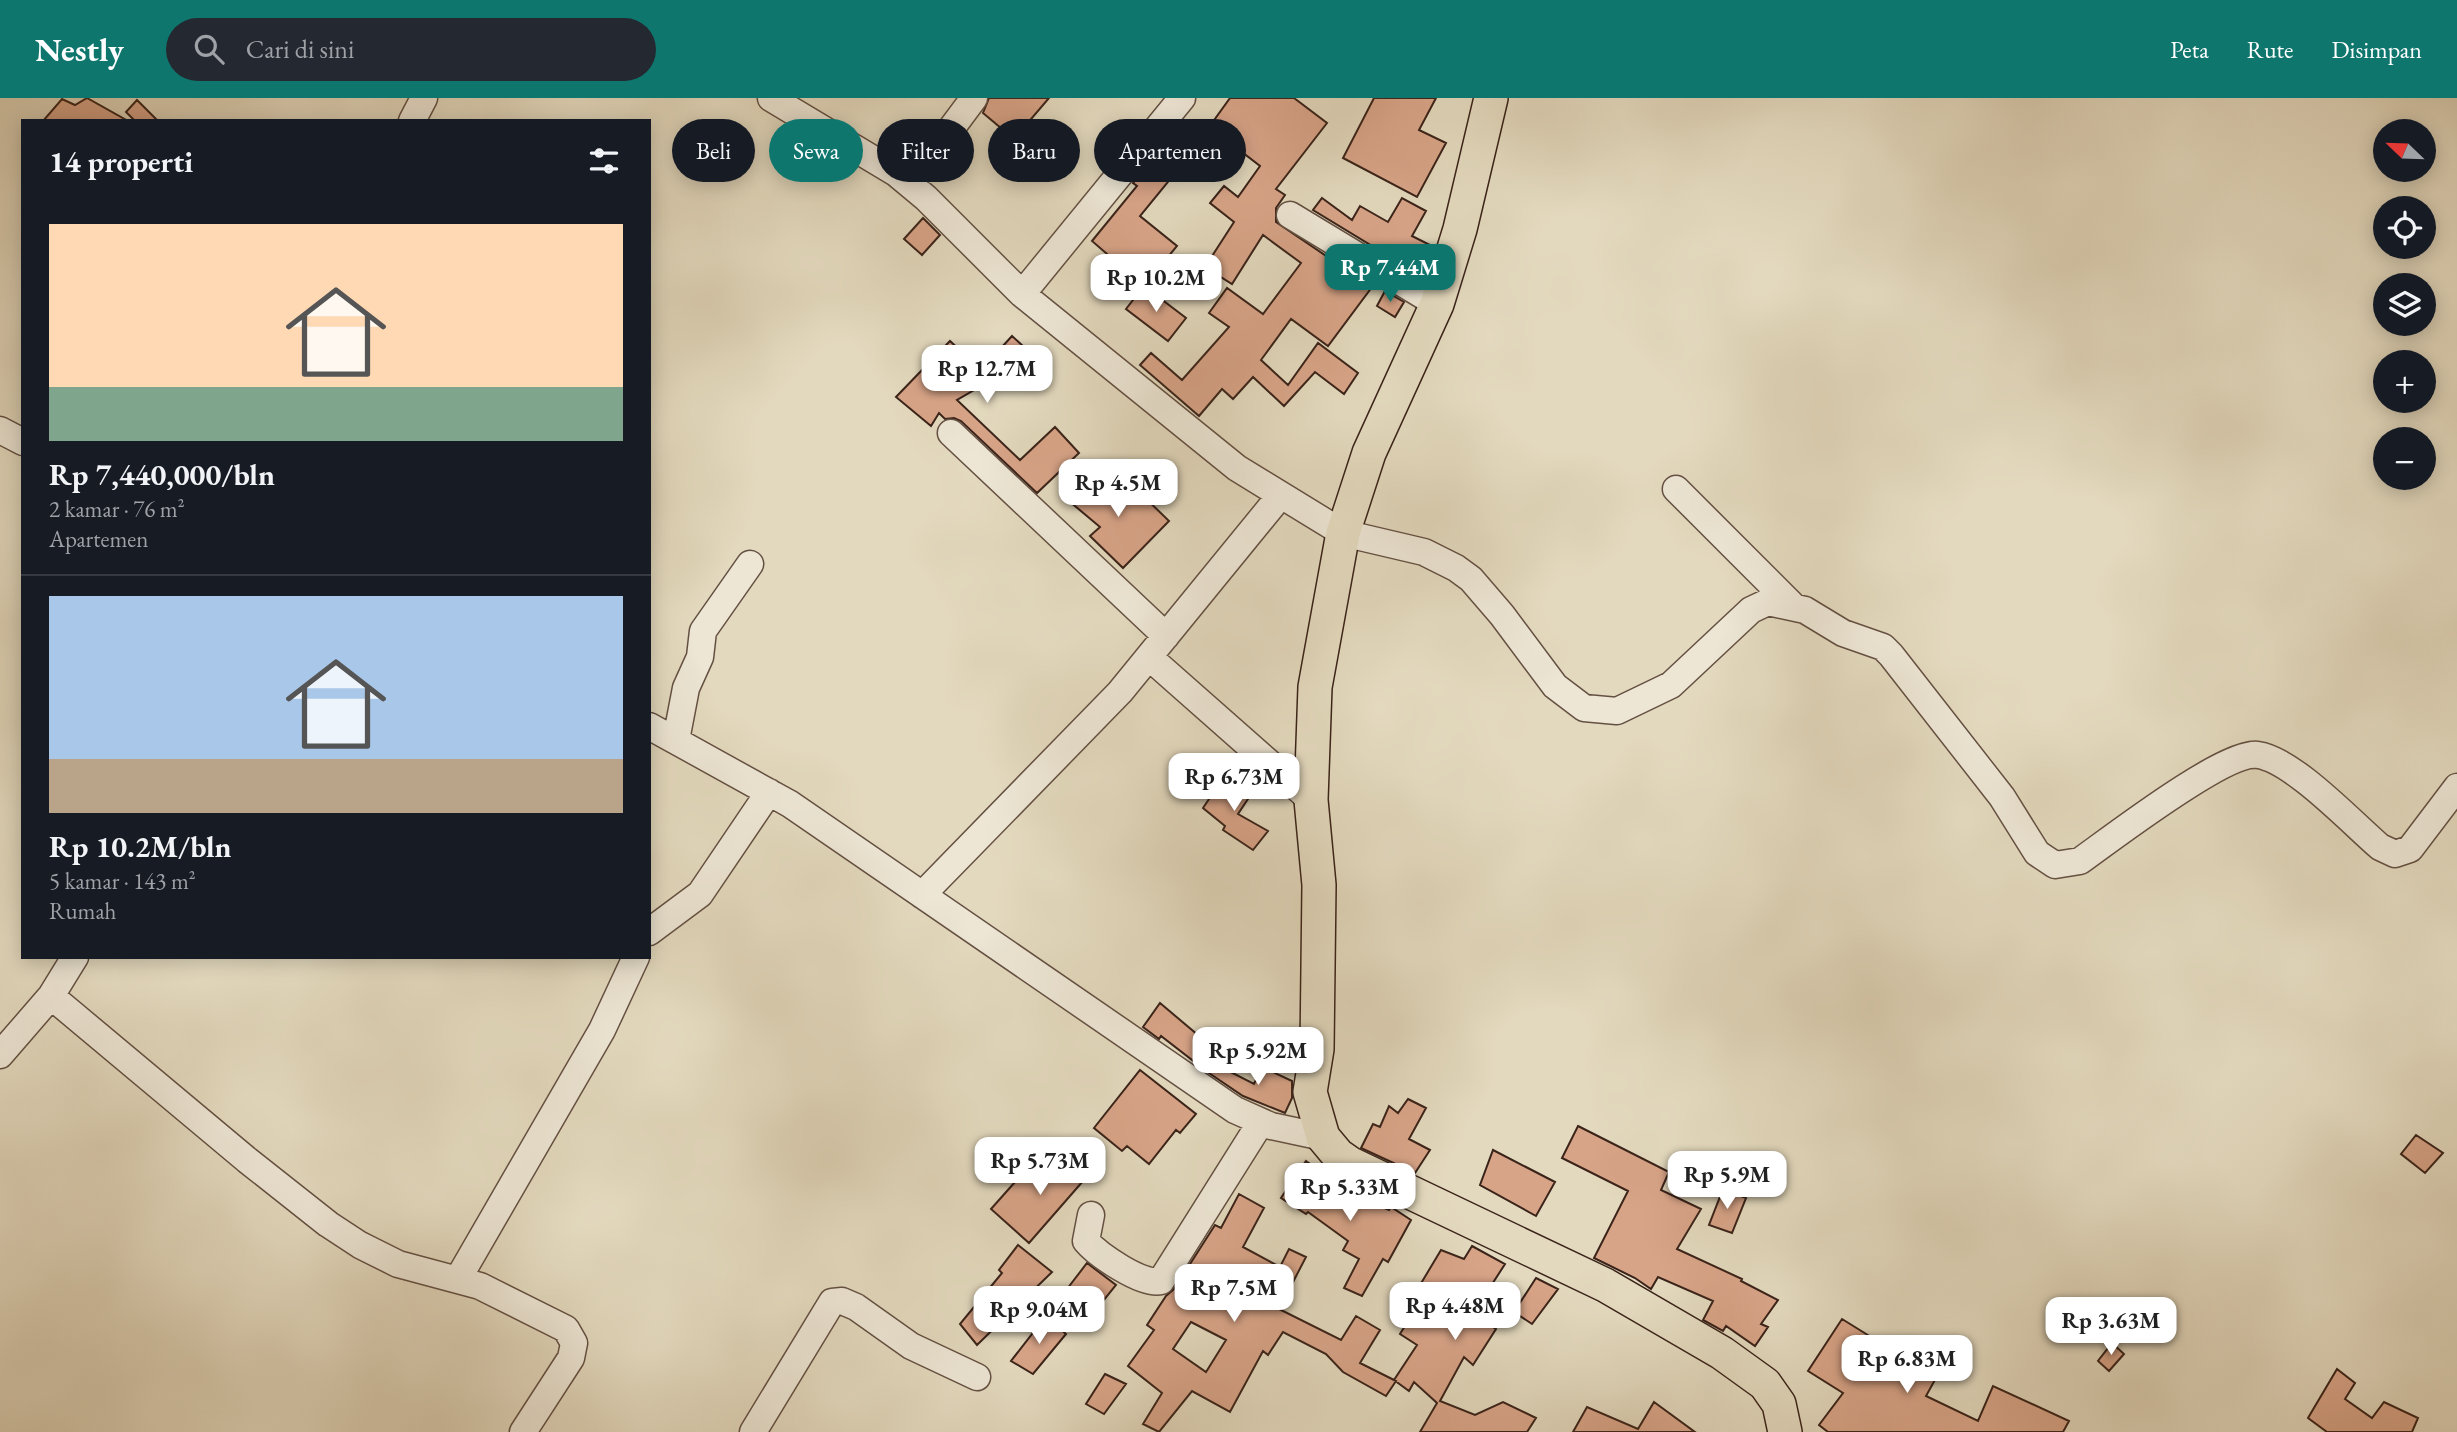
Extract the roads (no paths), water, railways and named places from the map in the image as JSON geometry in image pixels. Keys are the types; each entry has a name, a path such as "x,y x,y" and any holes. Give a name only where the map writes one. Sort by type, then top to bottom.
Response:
{"main road":[{"path":"1491,98 1460,229 1437,304 1369,453 1343,533 1315,687 1311,800 1319,885 1317,1049 1310,1092 1323,1137 1338,1155 1350,1164 1605,1285 1749,1370 1779,1404 1785,1432"}],"street":[{"path":"413,119 424,98"},
{"path":"771,98 870,155 910,184 1022,294 1237,468 1343,533 1424,552 1456,568 1502,614 1555,686 1584,708 1601,712 1617,711 1671,685 1751,611 1768,601 1791,604"},
{"path":"910,184 974,98"},
{"path":"1022,294 1182,98"},
{"path":"1290,215 1437,304"},
{"path":"0,430 21,441"},
{"path":"951,433 1166,636"},
{"path":"1676,489 1791,604 1855,639 1882,647 1891,654 2002,797 2037,853 2055,865 2080,860 2213,770 2238,757 2256,754 2292,770 2380,847 2395,854 2410,849 2457,787"},
{"path":"922,895 1120,692 1280,496"},
{"path":"676,740 686,688 700,657 703,631 750,564"},
{"path":"1149,657 1311,800"},
{"path":"651,727 769,792 1235,1110 1261,1122 1323,1137"},
{"path":"651,931 700,894 769,792"},
{"path":"0,1055 51,996 74,959"},
{"path":"458,1279 602,1030 635,959"},
{"path":"51,996 328,1224 360,1245 398,1264 480,1286 566,1329 574,1343 571,1358 523,1432"},
{"path":"1091,1215 1086,1241 1095,1252 1132,1274 1154,1283 1161,1281 1261,1122"},
{"path":"753,1432 832,1302 842,1301 856,1307 911,1346 977,1377"}]}
